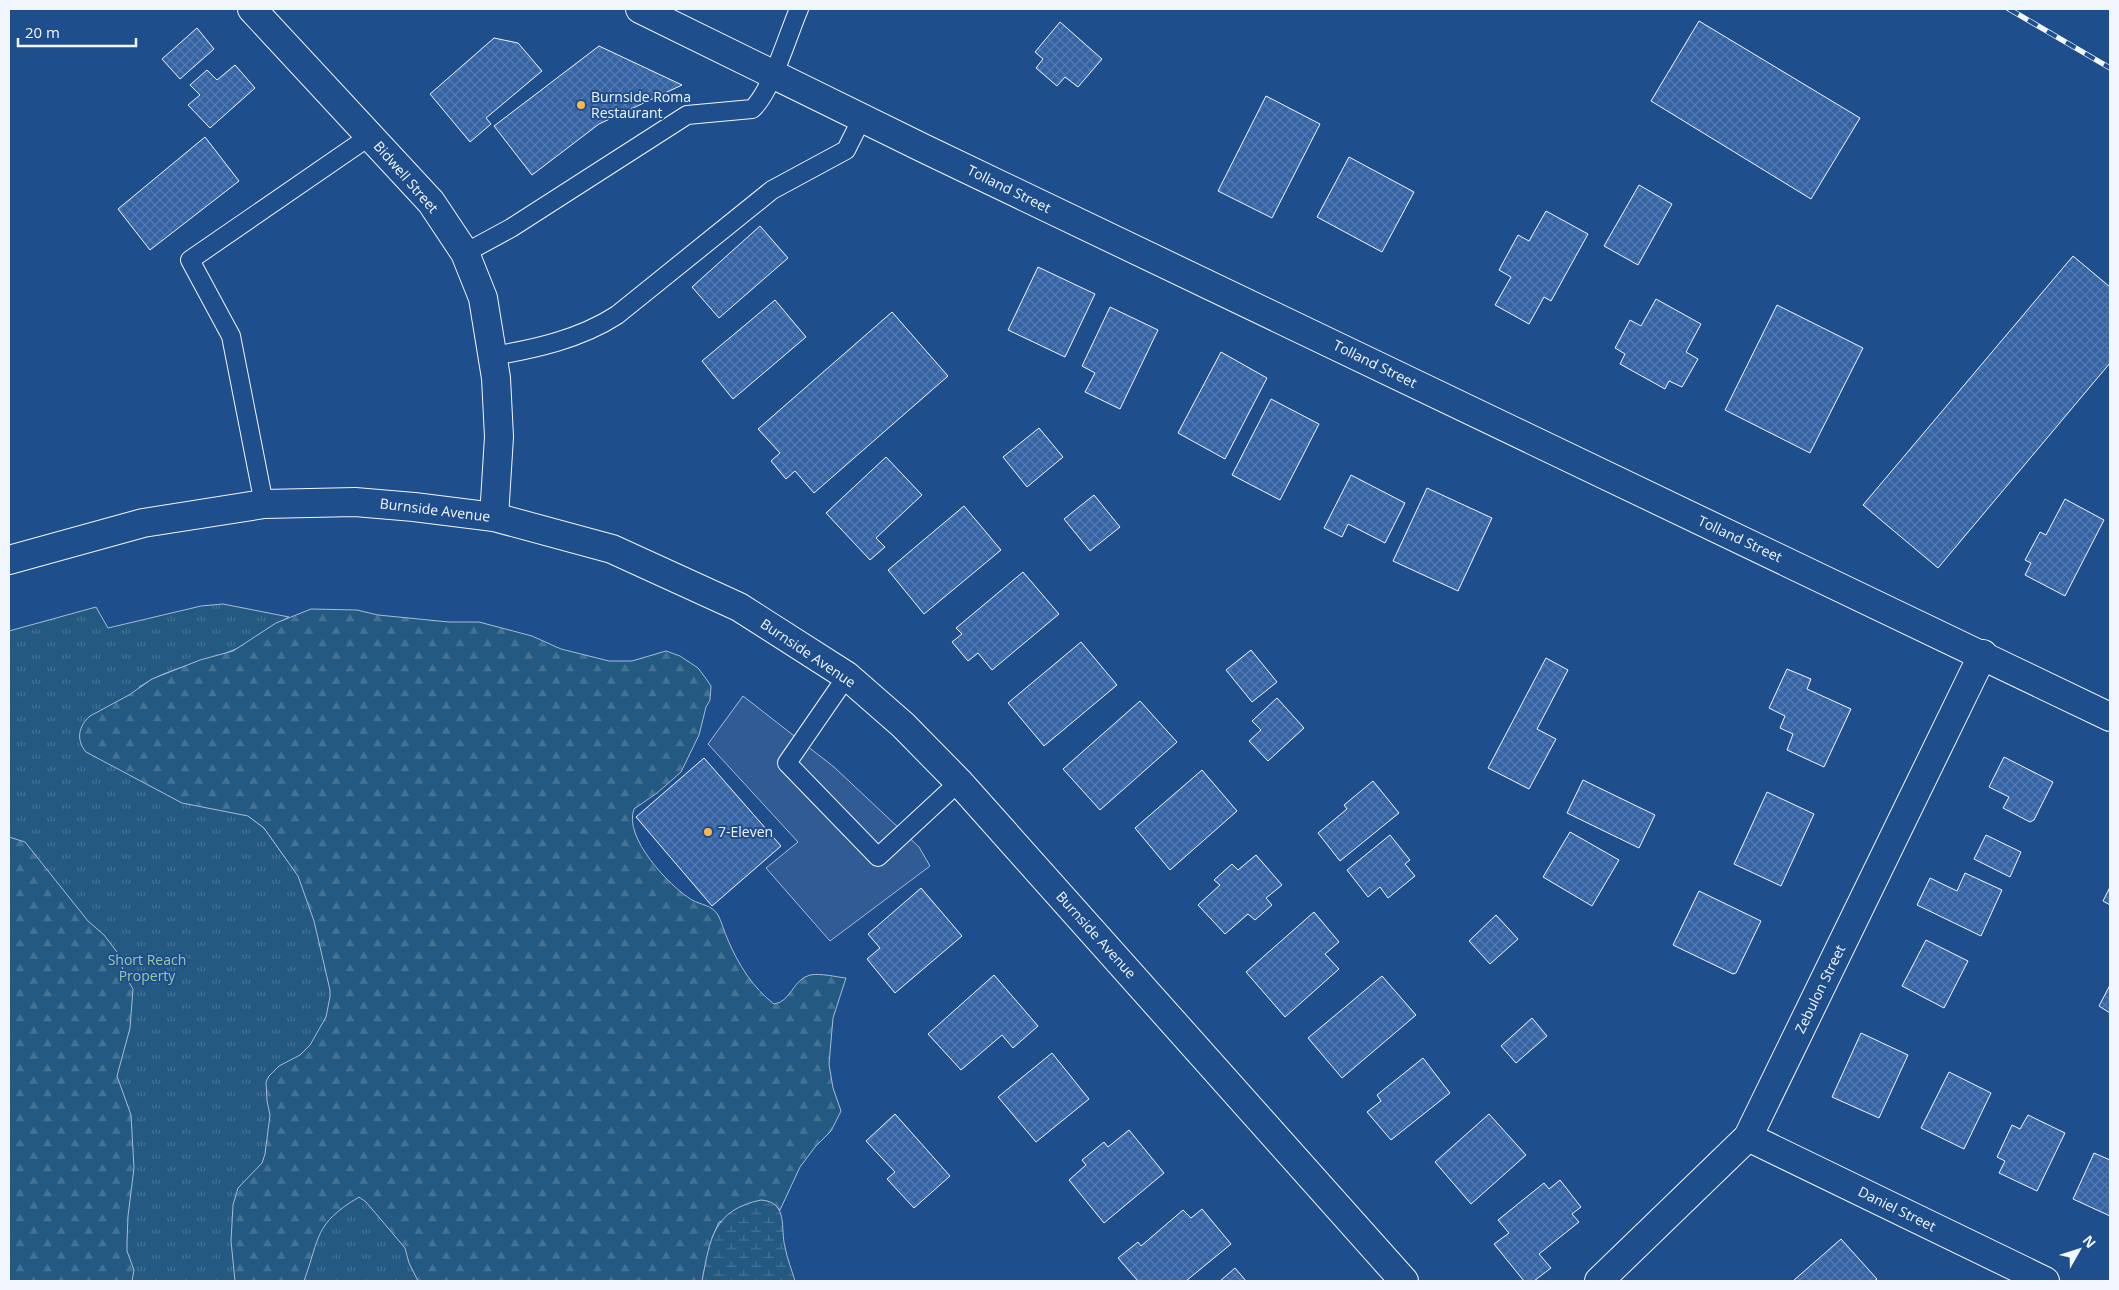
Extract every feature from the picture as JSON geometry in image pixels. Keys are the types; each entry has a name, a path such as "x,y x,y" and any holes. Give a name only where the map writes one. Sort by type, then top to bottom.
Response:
{"main road":[{"name":"Tolland Street","path":"640,9 862,118 1983,654 2110,717"},
{"name":"Bidwell Street","path":"260,12 431,202 465,253 483,298 496,378 499,438 494,517"},
{"name":"Burnside Avenue","path":"9,560 143,523 264,504 356,502 414,506 494,517 612,549 739,607 847,676 903,725 959,782 1404,1281"},
{"name":"Zebulon Street","path":"1599,1281 1748,1137 1983,654"},
{"name":"Daniel Street","path":"1748,1137 2045,1281"}],"lane":[{"path":"465,253 511,228 687,115 752,109 759,104 773,74 798,9"},
{"path":"492,356 536,348 602,325 772,190 846,150 862,118"},
{"path":"264,504 231,336 190,260 370,136"},
{"path":"847,676 788,763 878,857 959,782"}],"green space":[{"name":"Short Reach Property","path":"223,604 289,617 236,649 174,670 139,687 248,816 264,828 286,859 644,1281 9,1281 9,631 96,607 108,628 201,606"},
{"path":"311,609 357,610 378,615 449,622 479,622 532,636 561,649 609,661 632,661 666,651 680,656 698,668 711,686 710,700 706,707 699,735 681,772 657,793 634,809 632,820 641,846 650,860 682,893 716,912 741,967 759,991 774,1004 784,999 804,977 824,975 846,978 833,1018 829,1064 833,1088 841,1111 831,1131 815,1147 800,1167 780,1210 775,1205 719,1222 712,1238 702,1281 418,1281 409,1263 405,1248 366,1202 359,1197 334,1215 326,1224 317,1242 304,1281 235,1281 231,1241 233,1205 238,1188 262,1163 265,1154 270,1115 266,1082 279,1066 300,1055 310,1045 326,1017 330,990 314,921 298,876 264,828 248,816 182,803 86,752 81,743 80,734 83,725 90,716 129,695 152,679 200,660 233,651 276,623"},
{"path":"9,837 25,842 88,921 104,935 117,952 125,976 133,989 130,1028 117,1076 131,1115 134,1168 128,1216 127,1251 134,1270 132,1281 9,1281"},
{"path":"761,1200 770,1202 780,1211 786,1251 795,1281 702,1281 708,1252 716,1228 733,1211"}],"shaded area":[{"path":"743,696 834,767 919,847 930,866 830,941 766,868 798,842 708,744"}],"building":[{"path":"1699,21 1860,118 1811,199 1651,101"},
{"path":"1060,22 1102,59 1078,87 1065,77 1057,86 1036,68 1043,59 1035,52"},
{"path":"197,28 214,49 180,79 162,59"},
{"path":"494,38 518,43 542,71 486,118 491,124 470,142 430,94"},
{"name":"Burnside Roma Restaurant","path":"599,46 682,85 599,124 532,175 494,126"},
{"path":"235,65 255,88 210,128 188,105 200,95 190,85 207,70 217,80"},
{"path":"1266,96 1320,124 1272,218 1218,191"},
{"path":"205,137 239,181 150,250 118,209"},
{"path":"1349,157 1414,192 1382,252 1317,217"},
{"path":"1639,185 1672,204 1638,265 1604,246"},
{"path":"1546,211 1588,234 1551,301 1544,297 1529,324 1495,305 1511,277 1499,270 1518,235 1529,241"},
{"path":"760,226 788,258 719,318 692,287"},
{"path":"2073,256 2110,287 2110,363 1938,568 1863,505"},
{"path":"1038,267 1095,294 1065,357 1008,330"},
{"path":"1656,299 1701,324 1686,352 1698,359 1682,387 1669,381 1665,389 1620,364 1625,354 1615,348 1630,320 1641,326"},
{"path":"775,300 806,337 733,399 702,361"},
{"path":"1777,305 1863,348 1810,453 1725,410"},
{"path":"1110,307 1158,330 1120,409 1085,392 1095,373 1082,366"},
{"path":"892,312 948,376 814,493 795,471 786,479 771,461 780,453 758,429"},
{"path":"1221,352 1267,378 1225,459 1178,433"},
{"path":"1271,399 1319,424 1280,500 1232,475"},
{"path":"1039,428 1063,457 1027,487 1003,457"},
{"path":"886,457 922,495 876,538 885,547 870,560 826,513"},
{"path":"1351,475 1405,503 1385,543 1348,524 1342,537 1324,528"},
{"path":"1427,488 1492,518 1458,591 1393,561"},
{"path":"1094,495 1120,527 1090,551 1064,519"},
{"path":"2065,499 2104,520 2065,596 2025,575 2031,563 2025,560 2040,532 2046,535"},
{"path":"964,506 1001,550 924,614 888,570"},
{"path":"1023,572 1059,614 992,670 978,653 968,661 952,642 962,634 956,628"},
{"path":"1081,642 1117,685 1044,746 1008,703"},
{"path":"1251,650 1277,682 1252,702 1226,670"},
{"path":"1546,658 1568,670 1537,729 1556,739 1529,789 1488,768"},
{"path":"1787,669 1811,679 1807,689 1851,709 1824,767 1787,750 1793,734 1780,728 1785,716 1769,708"},
{"path":"1277,698 1304,728 1268,761 1249,741 1261,730 1252,721"},
{"path":"1140,701 1177,742 1100,810 1063,769"},
{"path":"2004,757 2053,782 2034,820 2030,822 2003,808 2009,797 1989,787"},
{"name":"7-Eleven","path":"704,758 781,846 712,906 636,817"},
{"path":"1202,770 1237,811 1170,870 1135,828"},
{"path":"1583,780 1655,815 1639,848 1567,813"},
{"path":"1373,781 1399,813 1340,861 1318,833 1347,809 1344,805"},
{"path":"1767,792 1814,814 1781,886 1734,864"},
{"path":"1570,832 1619,860 1592,906 1543,877"},
{"path":"1390,835 1410,860 1405,864 1415,876 1388,898 1380,887 1368,897 1347,870"},
{"path":"1986,835 2021,852 2010,877 1974,859"},
{"path":"1256,855 1282,885 1266,898 1272,905 1255,920 1248,914 1225,934 1198,905 1220,885 1214,880 1232,864 1238,870"},
{"path":"1965,873 2002,890 1981,936 1917,905 1930,878 1957,891"},
{"path":"2110,887 2110,905 2103,901"},
{"path":"921,888 962,936 895,993 867,959 880,948 868,934"},
{"path":"1699,891 1761,921 1736,973 1733,974 1673,945"},
{"path":"1314,912 1339,942 1325,954 1339,969 1285,1017 1246,972"},
{"path":"1496,915 1518,939 1490,964 1469,941"},
{"path":"1926,940 1968,961 1944,1008 1902,986"},
{"path":"994,975 1038,1026 1013,1048 1002,1035 961,1070 928,1034"},
{"path":"1382,976 1416,1015 1342,1078 1308,1038"},
{"path":"2110,985 2110,1013 2099,1006"},
{"path":"1532,1018 1547,1036 1516,1063 1501,1046"},
{"path":"1861,1033 1908,1055 1879,1118 1832,1097"},
{"path":"1052,1053 1089,1099 1036,1142 998,1097"},
{"path":"1423,1058 1450,1093 1391,1140 1367,1112 1381,1101 1377,1095"},
{"path":"1949,1072 1991,1093 1964,1149 1921,1128"},
{"path":"895,1114 950,1176 914,1208 887,1179 895,1172 866,1141"},
{"path":"1489,1114 1526,1155 1471,1204 1435,1162"},
{"path":"2028,1115 2065,1133 2037,1191 1999,1173 2005,1161 1997,1157 2012,1125 2020,1129"},
{"path":"1129,1130 1164,1173 1104,1223 1069,1180 1086,1165 1082,1160 1104,1142 1108,1147"},
{"path":"2094,1153 2110,1160 2110,1216 2073,1199"},
{"path":"1560,1180 1581,1207 1572,1214 1579,1222 1539,1254 1551,1268 1534,1281 1524,1281 1494,1244 1509,1233 1498,1220 1544,1183 1549,1189"},
{"path":"1202,1209 1231,1244 1186,1281 1138,1281 1118,1258 1138,1242 1141,1246 1183,1210 1191,1218"},
{"path":"1841,1239 1877,1279 1874,1281 1793,1281"},
{"path":"1235,1268 1246,1281 1220,1281"}],"railway":[{"path":"2009,9 2110,68"}],"place":[{"name":"Burnside Roma Restaurant","path":"581,105"},
{"name":"7-Eleven","path":"708,832"}]}
